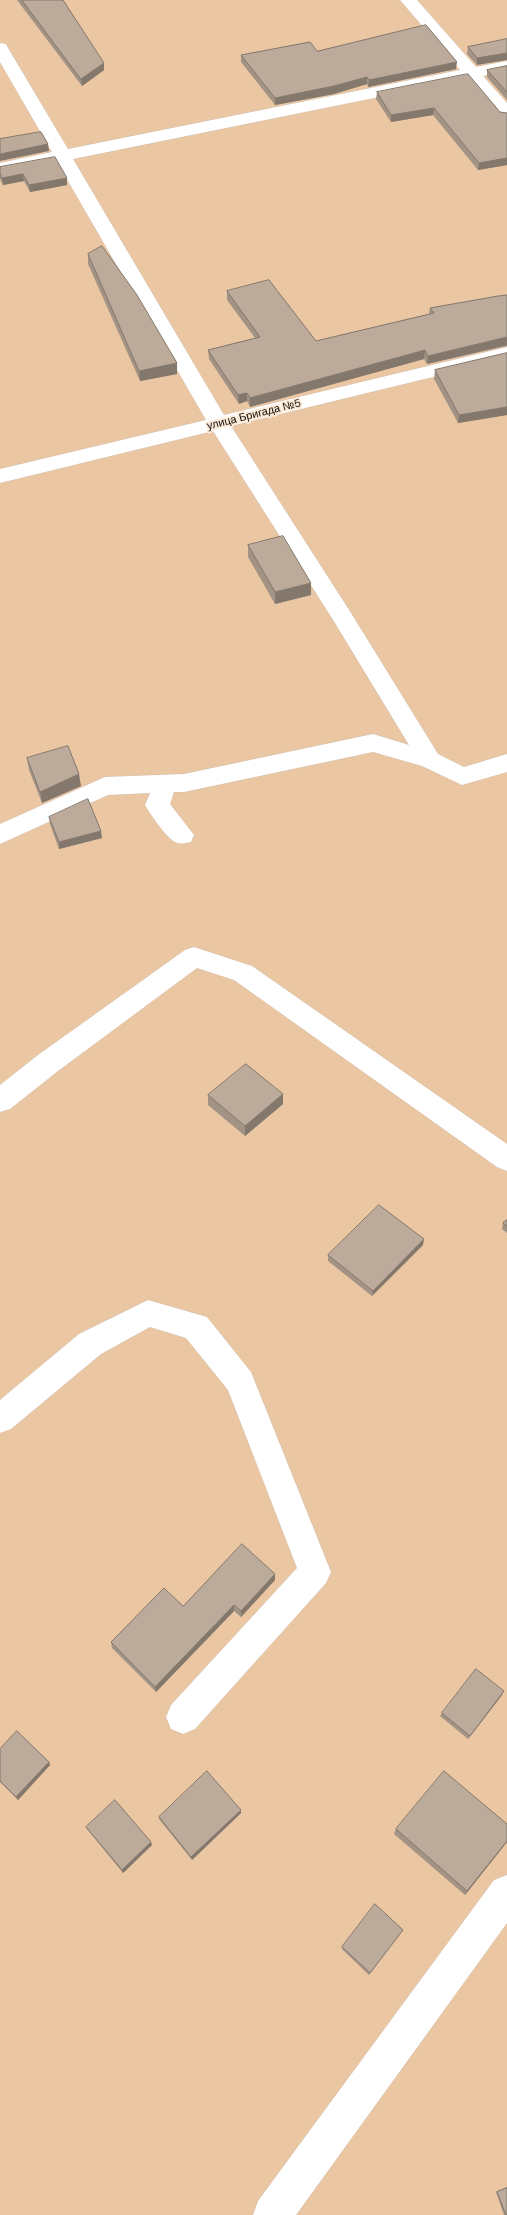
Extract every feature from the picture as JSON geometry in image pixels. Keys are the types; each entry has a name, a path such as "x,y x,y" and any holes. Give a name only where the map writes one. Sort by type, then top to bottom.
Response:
{"lane":[{"path":"408,0 507,114"},
{"path":"0,48 219,424 343,618 430,760"},
{"path":"0,168 507,66"},
{"name":"улица Бригада №5","path":"0,476 507,354"},
{"path":"0,835 105,786 184,783 373,742 430,760 462,776 507,763"},
{"path":"166,783 157,805 182,835"},
{"path":"0,1101 48,1063 194,957 243,973 507,1159"},
{"path":"0,1419 90,1344 148,1313 196,1327 240,1382 315,1572 183,1717"},
{"path":"272,2215 507,1893"}],"shaded area":[{"path":"0,0 507,0 507,2215 0,2215"}],"building":[{"path":"22,0 63,0 104,63 81,79"},
{"path":"426,25 457,62 369,80 367,77 275,98 241,55 310,42 317,51"},
{"path":"507,39 507,53 477,58 468,47"},
{"path":"507,66 507,92 487,70"},
{"path":"468,74 500,112 507,113 507,158 479,163 434,108 391,115 377,92"},
{"path":"41,132 48,144 0,154 0,139"},
{"path":"55,157 67,178 29,185 23,174 2,178 0,173 0,167"},
{"path":"102,246 137,295 177,363 139,371 88,254"},
{"path":"269,280 316,341 434,313 430,308 507,295 507,337 428,356 425,350 250,398 247,393 238,395 208,350 260,337 227,291"},
{"path":"507,353 507,407 459,415 435,370"},
{"path":"283,536 311,583 275,592 248,545"},
{"path":"68,746 79,774 40,792 27,758"},
{"path":"88,799 101,831 59,842 49,817"},
{"path":"246,1064 283,1094 245,1126 208,1095"},
{"path":"379,1205 424,1239 373,1291 328,1255"},
{"path":"242,1544 275,1574 241,1611 234,1605 155,1687 111,1642 164,1588 183,1606"},
{"path":"476,1669 504,1691 470,1736 442,1713"},
{"path":"17,1731 49,1762 16,1797 0,1781 0,1749"},
{"path":"207,1771 241,1810 191,1857 159,1817"},
{"path":"444,1771 507,1824 507,1841 467,1891 396,1829"},
{"path":"115,1800 151,1842 122,1870 86,1827"},
{"path":"375,1904 403,1930 370,1973 342,1947"},
{"path":"507,2188 507,2215 506,2215 497,2192"}]}
